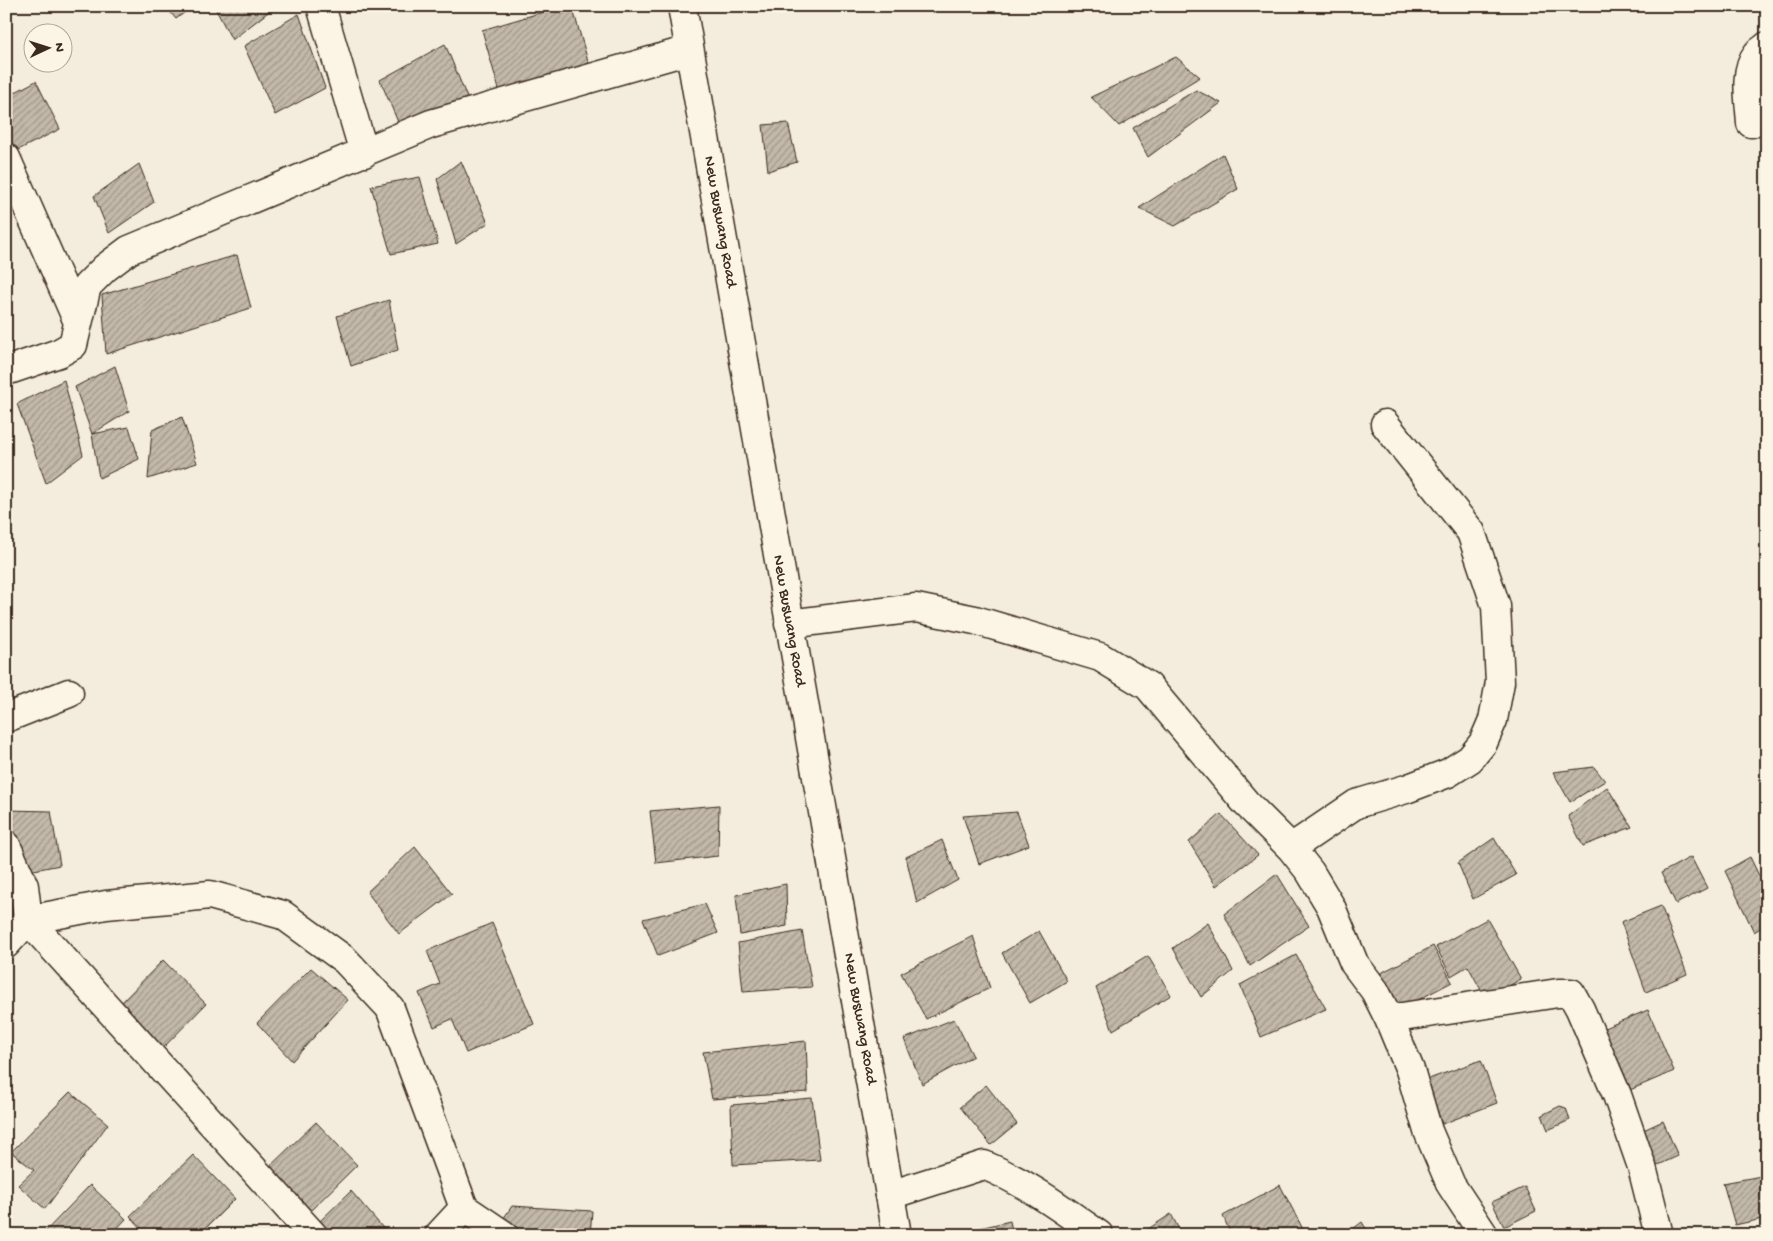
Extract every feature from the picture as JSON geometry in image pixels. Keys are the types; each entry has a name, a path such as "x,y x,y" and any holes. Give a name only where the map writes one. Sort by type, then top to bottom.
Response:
{"street":[{"path":"321,6 364,153"},
{"name":"New Buswang Road","path":"682,6 897,1235"},
{"path":"1751,123 1751,67 1757,54 1767,46"},
{"path":"6,371 67,350 73,345 87,286 105,268 130,250 431,124 689,50"},
{"path":"6,158 78,322"},
{"path":"1290,848 1356,804 1406,789 1448,773 1470,759 1483,743 1493,720 1500,682 1496,606 1471,532 1385,424"},
{"path":"789,624 916,608 975,620 1100,657 1148,686 1246,803 1290,848 1314,879 1330,907 1354,963 1375,991 1389,1019 1410,1070 1428,1132 1451,1185 1484,1235"},
{"path":"6,718 69,693"},
{"path":"6,845 24,886 28,920 313,1235"},
{"path":"6,944 28,920 106,905 210,895 283,915 345,960 390,1008 464,1208 504,1235"},
{"path":"1389,1019 1558,993 1571,993 1580,1009 1617,1095 1642,1167 1659,1235"},
{"path":"890,1195 984,1165 1011,1176 1099,1235"},
{"path":"439,1235 464,1208"}],"building":[{"path":"165,6 193,6 176,19"},
{"path":"214,6 276,6 232,40"},
{"path":"563,6 572,6 592,75 502,100 482,30"},
{"path":"299,14 325,88 275,115 244,46"},
{"path":"445,44 468,100 401,129 380,80"},
{"path":"1176,57 1200,77 1119,126 1091,97"},
{"path":"36,81 60,129 16,151 6,131 6,97"},
{"path":"1196,90 1221,103 1148,157 1133,128"},
{"path":"788,123 797,162 768,171 763,125"},
{"path":"1223,154 1238,189 1175,226 1139,208"},
{"path":"461,161 488,223 456,244 437,179"},
{"path":"139,164 154,202 109,233 94,196"},
{"path":"420,177 438,244 391,254 371,186"},
{"path":"237,255 251,308 106,354 102,295"},
{"path":"389,300 398,350 351,366 337,316"},
{"path":"115,366 129,411 92,434 75,387"},
{"path":"64,380 83,455 46,483 17,404"},
{"path":"182,417 197,463 148,479 152,430"},
{"path":"129,427 139,459 99,478 92,434"},
{"path":"1594,767 1605,781 1570,802 1553,772"},
{"path":"1607,787 1632,827 1583,846 1568,816"},
{"path":"719,805 718,856 656,863 650,811"},
{"path":"6,810 51,811 60,865 29,871"},
{"path":"1017,812 1029,845 979,864 963,816"},
{"path":"1221,814 1258,855 1216,886 1189,842"},
{"path":"1494,838 1516,875 1473,899 1458,863"},
{"path":"942,840 958,880 917,903 906,857"},
{"path":"415,847 452,894 399,934 367,892"},
{"path":"1691,857 1707,888 1676,904 1661,873"},
{"path":"1750,857 1767,892 1767,924 1754,932 1725,871"},
{"path":"1277,874 1309,926 1250,966 1224,914"},
{"path":"786,884 787,926 740,935 736,895"},
{"path":"705,904 718,933 658,956 643,919"},
{"path":"1661,906 1687,974 1646,992 1621,922"},
{"path":"1487,919 1521,979 1486,999 1468,966 1451,976 1436,947"},
{"path":"492,923 534,1024 466,1053 452,1019 434,1027 419,993 440,984 427,951"},
{"path":"1208,923 1233,971 1201,997 1173,948"},
{"path":"802,931 812,987 743,992 738,943"},
{"path":"1039,931 1067,981 1030,1003 1002,953"},
{"path":"973,936 990,988 926,1019 901,973"},
{"path":"1433,946 1452,982 1397,1011 1377,975"},
{"path":"1296,955 1326,1009 1261,1037 1240,985"},
{"path":"1148,956 1171,995 1113,1030 1096,988"},
{"path":"163,960 206,1004 162,1049 120,1004"},
{"path":"311,968 348,1000 292,1061 257,1023"},
{"path":"1648,1010 1674,1071 1623,1093 1597,1031"},
{"path":"954,1019 973,1056 922,1084 904,1039"},
{"path":"806,1041 808,1092 712,1099 703,1052"},
{"path":"1481,1060 1497,1103 1442,1124 1426,1080"},
{"path":"986,1085 1017,1124 991,1145 960,1107"},
{"path":"70,1092 108,1124 45,1209 18,1185 34,1170 11,1152"},
{"path":"812,1098 820,1160 733,1165 731,1105"},
{"path":"1560,1106 1566,1108 1570,1120 1548,1130 1542,1115"},
{"path":"1663,1121 1678,1156 1652,1168 1637,1133"},
{"path":"316,1122 357,1165 305,1216 264,1172"},
{"path":"193,1155 235,1199 199,1235 148,1235 130,1216"},
{"path":"1767,1175 1767,1218 1735,1225 1723,1183"},
{"path":"90,1185 126,1219 111,1235 42,1235"},
{"path":"1280,1185 1306,1235 1231,1235 1223,1216"},
{"path":"1525,1187 1536,1211 1504,1227 1492,1202"},
{"path":"351,1191 389,1235 330,1235 320,1221"},
{"path":"512,1206 592,1211 590,1235 518,1235 499,1225"},
{"path":"1171,1214 1182,1235 1139,1235"},
{"path":"1010,1221 1013,1235 954,1235 954,1234"},
{"path":"1362,1222 1370,1235 1345,1235"}]}
